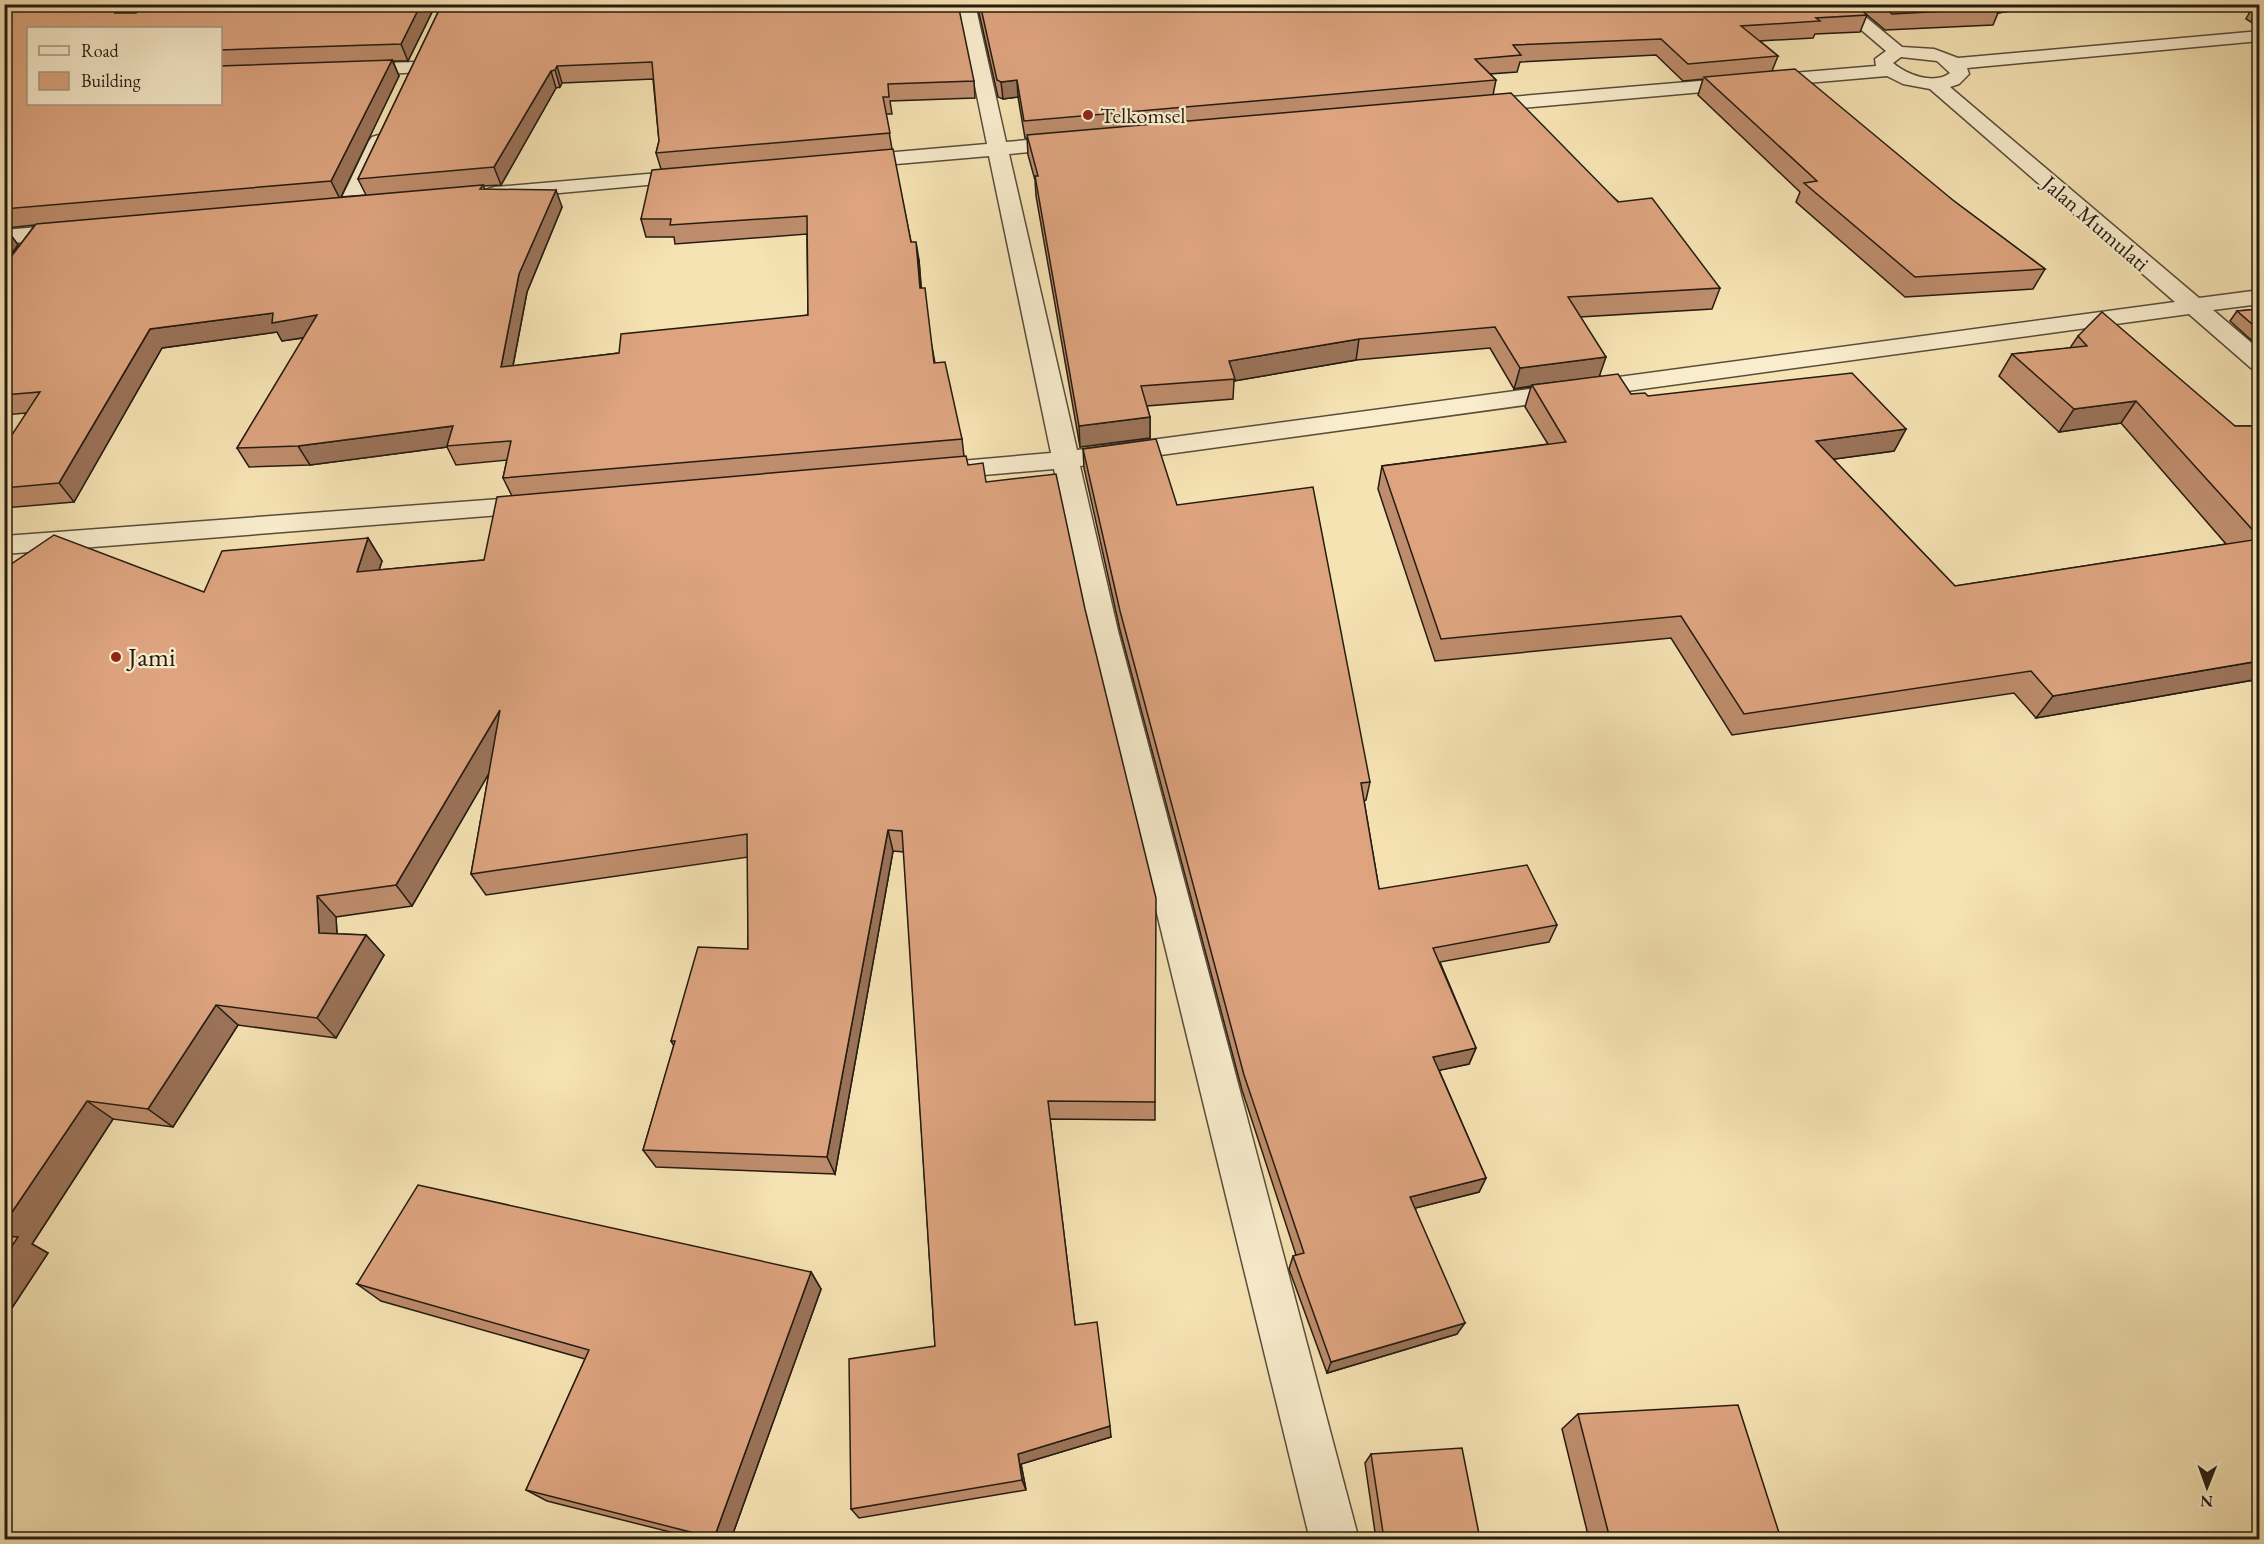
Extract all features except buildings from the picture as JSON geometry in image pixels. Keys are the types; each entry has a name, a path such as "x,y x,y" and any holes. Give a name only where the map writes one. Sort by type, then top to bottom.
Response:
{"street":[{"path":"966,4 1103,631 1335,1539"},
{"name":"Jalan Mumulati","path":"1839,4 1893,61 1900,76 1934,83 2259,363"},
{"path":"1461,108 1893,61 1927,54 1954,64 2259,36"},
{"path":"405,89 425,47"},
{"path":"1934,83 1956,79 1960,74 1954,64"},
{"path":"335,71 415,68"},
{"path":"349,206 389,120"},
{"path":"832,163 1092,140"},
{"path":"479,195 714,174"},
{"path":"326,208 373,204"},
{"path":"4,237 87,230"},
{"path":"22,259 40,234"},
{"path":"909,474 1064,460 2259,297"},
{"path":"4,545 564,503"}],"place":[{"name":"Telkomsel","path":"1088,115"},
{"name":"Jami","path":"116,657"}]}
